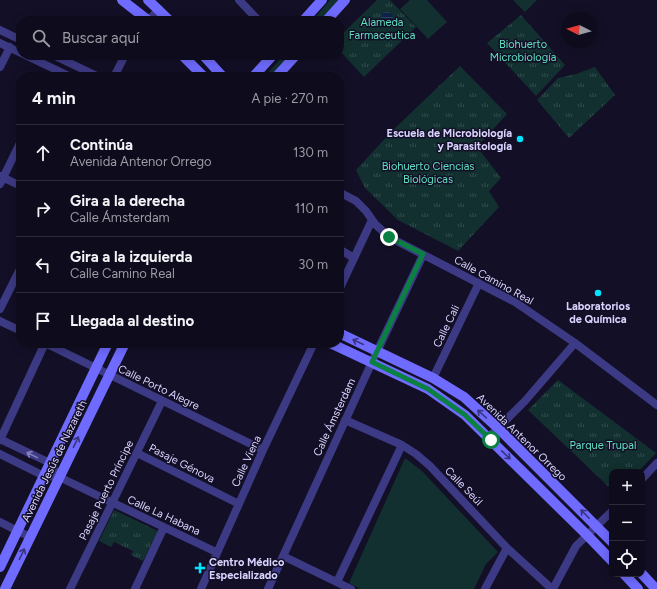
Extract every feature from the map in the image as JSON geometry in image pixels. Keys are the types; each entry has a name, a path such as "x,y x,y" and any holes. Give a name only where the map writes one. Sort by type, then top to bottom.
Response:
{"main road":[{"path":"122,0 142,16"},
{"path":"148,0 165,16"},
{"path":"308,16 322,0"},
{"path":"331,16 345,0"},
{"path":"187,60 199,72"},
{"path":"208,60 219,72"},
{"path":"257,72 268,60"},
{"path":"280,72 290,60"},
{"name":"Avenida Antenor Orrego","path":"344,335 433,378 464,398 498,428 611,541"},
{"name":"Avenida Jesús de Nazareth","path":"0,567 106,348"},
{"name":"Avenida Jesús de Nazareth","path":"5,589 122,348"},
{"path":"341,348 428,389 465,415 609,558"},
{"path":"645,576 656,589"},
{"path":"626,577 635,588"}],"street":[{"path":"239,0 253,16"},
{"path":"153,16 159,9"},
{"path":"0,30 16,38"},
{"path":"0,43 16,51"},
{"path":"0,67 10,48"},
{"path":"33,60 52,72"},
{"path":"63,60 89,72"},
{"path":"116,72 122,60"},
{"path":"16,150 1,179 16,184"},
{"name":"Calle Camino Real","path":"344,195 356,201 389,237 515,302 575,343 657,405"},
{"path":"344,279 372,220"},
{"path":"344,253 354,258"},
{"name":"Calle Ámsterdam","path":"268,589 423,254"},
{"path":"0,309 2,300 16,276"},
{"name":"Calle Cali","path":"433,378 479,283"},
{"path":"0,321 16,329"},
{"path":"488,438 525,401 575,343"},
{"path":"43,348 0,440 50,463 59,477"},
{"name":"Calle Porto Alegre","path":"55,348 263,450"},
{"name":"Calle Viena","path":"200,589 263,450 312,348"},
{"name":"Pasaje Puerto Príncipe","path":"70,589 162,401"},
{"name":"Calle Seúl","path":"345,420 402,445 416,454 430,466 507,548 553,589"},
{"path":"337,582 402,445"},
{"name":"Pasaje Génova","path":"137,452 238,504"},
{"name":"Calle La Habana","path":"0,454 44,476 59,477 216,552"},
{"path":"645,476 657,463"},
{"path":"553,589 576,546 609,514"},
{"path":"0,522 30,537"},
{"path":"135,589 164,527"},
{"path":"485,589 507,548"},
{"path":"283,556 351,589"},
{"path":"635,588 643,577"}],"green space":[{"path":"330,0 339,0 325,16 316,16"},
{"name":"Alameda Farmaceutica","path":"377,0 390,0 416,27 364,77 344,55 344,32"},
{"path":"410,0 427,0 447,22 428,39 400,9"},
{"path":"513,0 537,0 525,12"},
{"name":"Biohuerto Microbiología","path":"521,15 565,65 536,96 487,43"},
{"path":"279,60 287,60 276,72 269,72"},
{"name":"Biohuerto Ciencias Biológicas","path":"460,66 507,114 477,147 501,178 489,191 499,207 458,251 398,220 365,188 356,170 392,131"},
{"path":"595,67 615,95 569,138 537,100 558,78 576,74"},
{"name":"Parque Trupal","path":"558,380 656,453 641,469 609,469 609,487 528,410"},
{"path":"405,458 422,471 498,552 486,564 474,589 360,589 349,583"},
{"path":"114,510 158,531 143,561 131,555 133,551 114,542 111,547 99,541"}],"water":[{"path":"387,12 391,14 393,18 391,22 387,24 383,22 381,18 383,14"}],"place":[{"name":"Escuela de Microbiología y Parasitología","path":"520,139"},
{"name":"Laboratorios de Química","path":"598,293"},
{"name":"Centro Médico Especializado","path":"200,568"}],"route":[{"path":"389,237 423,254 372,362 428,389 465,415 491,440"}]}
